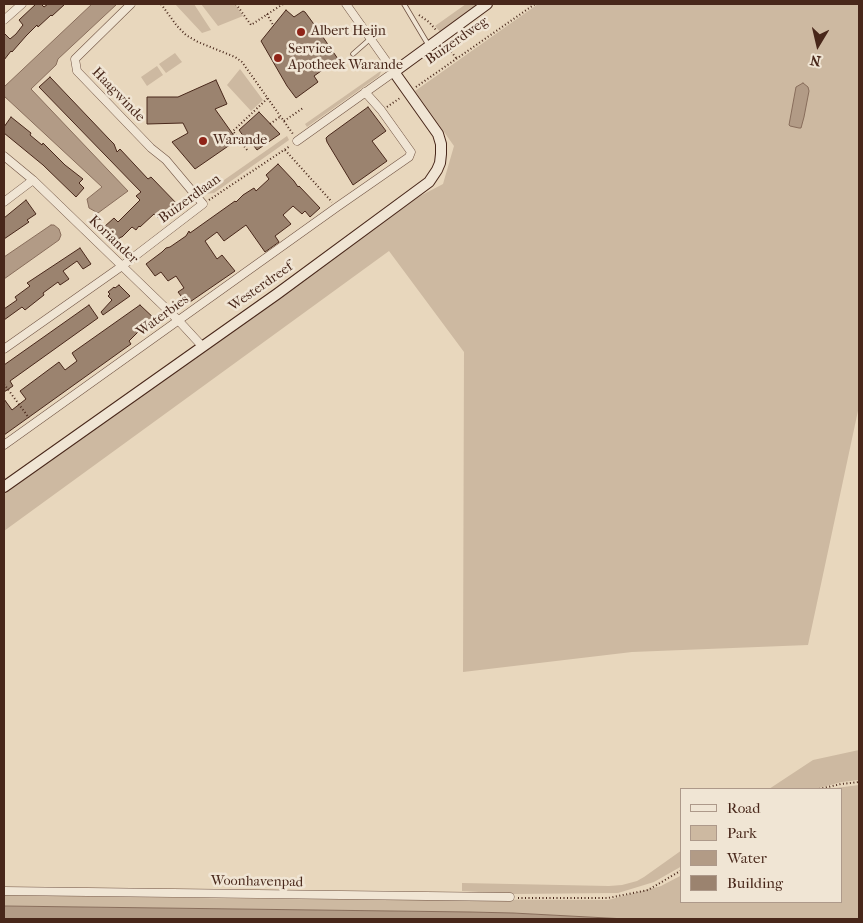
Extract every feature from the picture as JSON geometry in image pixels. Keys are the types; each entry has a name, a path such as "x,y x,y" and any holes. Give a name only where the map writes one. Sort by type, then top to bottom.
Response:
{"street":[{"path":"4,20 22,4"},
{"name":"Haagwinde","path":"131,4 75,59 76,71 151,148 166,160 202,204"},
{"path":"297,141 394,72 346,4"},
{"name":"Buizerdweg","path":"394,72 488,4"},
{"name":"Westerdreef","path":"4,487 277,294 416,193 434,177 438,170 441,154 438,134 394,72"},
{"name":"Waterbies","path":"4,445 409,157 411,152 381,110 365,92"},
{"name":"Koriander","path":"4,156 33,180 178,320 202,346"},
{"path":"4,202 33,180"},
{"name":"Buizerdlaan","path":"4,349 122,266 202,204"},
{"name":"Woonhavenpad","path":"4,891 510,898"}],"lane":[{"name":"Buizerdweg","path":"404,4 429,46"},
{"path":"352,54 371,39"}],"path":[{"path":"161,4 186,35 242,62 297,141"},
{"path":"236,4 251,25 283,4"},
{"name":"Buizerdweg","path":"420,84 535,4"},
{"path":"267,14 273,25"},
{"path":"247,150 233,131 268,98"},
{"path":"284,121 303,108"},
{"path":"270,124 281,116"},
{"path":"243,144 247,141"},
{"name":"Buizerdlaan","path":"202,204 297,141"},
{"path":"284,150 337,208"},
{"path":"4,384 33,424"},
{"path":"824,788 859,782"},
{"path":"510,898 608,898 648,890 680,871"}],"green space":[{"path":"175,4 194,4 211,30 202,33"},
{"path":"201,4 235,4 243,16 218,26"},
{"path":"466,4 482,4 441,33 435,26"},
{"path":"538,4 859,4 859,406 808,645 632,652 463,672 464,352 389,251 4,531 4,493 402,208 443,184 454,146 415,91"},
{"path":"175,53 182,62 166,73 159,64"},
{"path":"157,66 163,75 147,86 141,77"},
{"path":"240,69 263,100 251,111 227,85"},
{"path":"382,70 379,76 307,127 305,124"},
{"path":"287,136 289,140 214,193 204,194"},
{"path":"859,750 859,780 819,788 771,788 813,760"},
{"path":"859,785 859,919 626,919 470,912 4,906 4,895 262,899 608,900 661,886 680,876 680,903 843,903 843,788 836,788"},
{"path":"680,851 680,867 654,882 618,893 513,894 462,891 462,883 609,886 622,885 644,877"}],"water":[{"path":"92,4 117,4 58,59 56,65 31,89 128,191 98,213 89,208 87,199 102,187 4,96 4,87"},
{"path":"803,83 808,87 809,91 804,117 801,128 799,128 789,125 796,87"},
{"path":"51,225 59,229 61,235 59,240 4,279 4,257"},
{"path":"4,906 470,912 626,919 4,919"}],"building":[{"path":"36,4 41,4 44,7 48,4 65,4 38,27 37,25 4,60 4,33 10,39 16,34 23,25 19,20"},
{"path":"286,10 294,17 303,11 305,12 338,59 314,76 318,82 296,98 261,41"},
{"path":"50,77 114,144 117,152 120,149 148,179 151,177 179,206 168,213 166,211 158,218 154,214 136,230 132,227 117,240 112,234 110,236 105,231 107,229 104,227 114,218 118,222 140,200 136,196 141,192 39,87"},
{"path":"216,80 227,104 215,109 237,140 195,169 172,142 188,133 183,123 147,124 147,97 178,97"},
{"path":"368,107 386,131 372,141 387,161 353,185 326,138"},
{"path":"259,112 280,134 257,150 251,142 249,144 239,130"},
{"path":"11,117 83,179 79,183 84,188 76,197 43,165 4,133 4,127"},
{"path":"278,164 320,208 310,217 305,211 302,214 293,206 283,215 291,224 275,236 279,242 265,252 246,225 224,241 217,232 205,241 217,259 222,255 235,271 187,304 178,292 184,288 176,276 168,281 161,272 155,276 146,264 166,248 186,236 189,231 190,233 236,202 243,195 254,188 256,191 269,179 266,175"},
{"path":"26,200 36,214 27,220 29,222 4,239 4,218"},
{"path":"80,248 91,264 83,269 77,261 63,271 69,279 60,285 58,282 25,310 22,307 4,320 4,309 17,300 15,297 30,286 27,283"},
{"path":"119,285 130,296 103,315 101,312 112,300 108,296 110,294 108,292"},
{"path":"89,305 98,318 10,381 13,386 4,392 4,365"},
{"path":"140,305 157,321 147,331 143,327 129,341 131,344 4,435 4,399 12,410 26,399 20,391 59,362 65,370 77,361 72,353"}],"place":[{"name":"Albert Heijn","path":"301,32"},
{"name":"Service Apotheek Warande","path":"278,58"},
{"name":"Warande","path":"203,141"}]}
